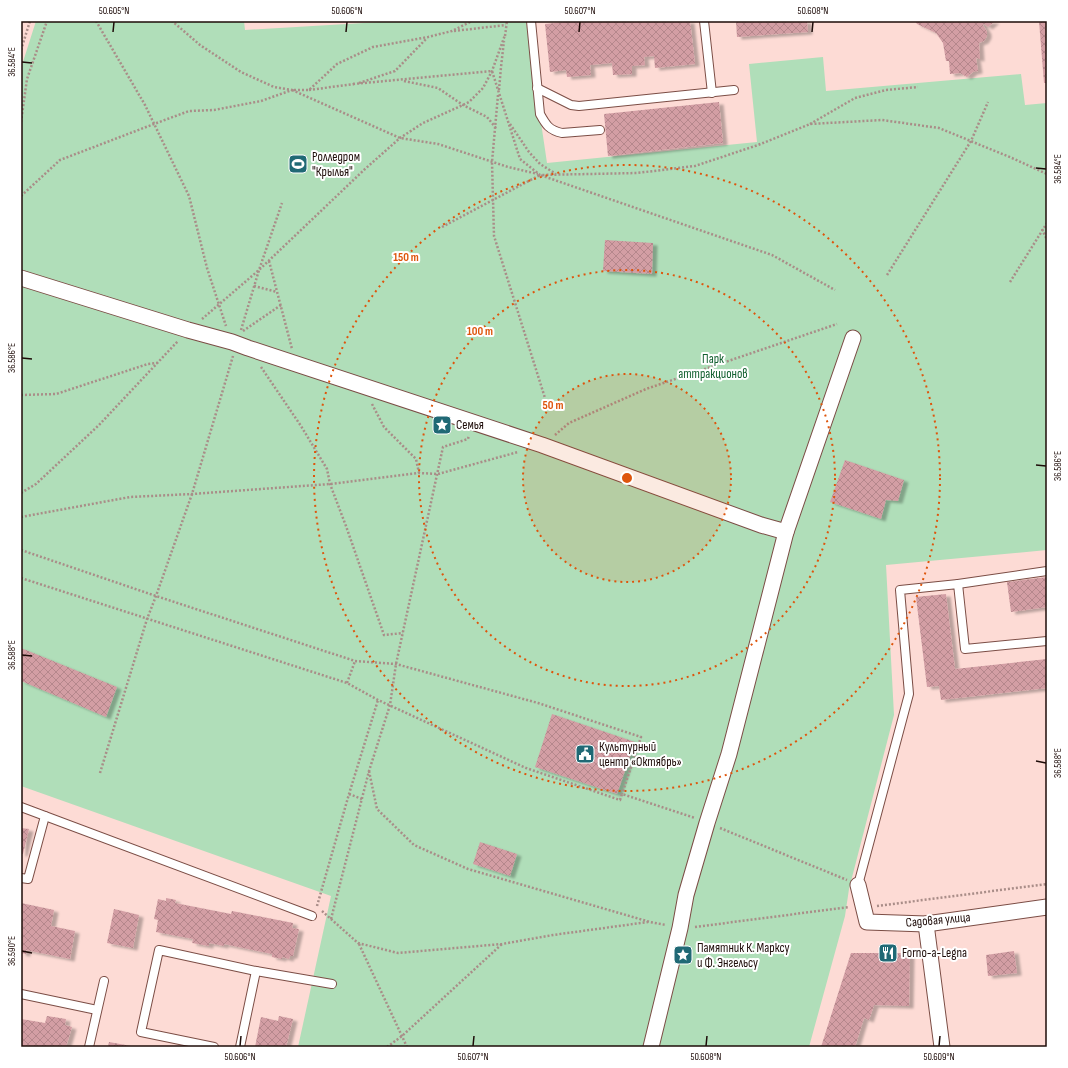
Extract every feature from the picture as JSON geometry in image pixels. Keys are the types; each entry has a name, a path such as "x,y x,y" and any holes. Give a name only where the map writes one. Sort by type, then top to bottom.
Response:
{"street":[{"path":"21,278 239,345 542,445 762,525 786,532"},
{"path":"651,1047 680,928 686,895 707,823 730,754 786,532 853,338"},
{"name":"Садовая улица","path":"858,885 868,906 867,922 926,924 1047,907"},
{"path":"926,924 942,1047"}],"lane":[{"path":"531,21 540,114 548,127 556,132 562,133 600,130"},
{"path":"704,21 712,93"},
{"path":"537,88 571,105 734,90"},
{"path":"858,885 909,694 900,590 1047,572"},
{"path":"958,584 964,649 1047,641"},
{"path":"21,806 312,916"},
{"path":"21,878 28,878 45,816"},
{"path":"214,1047 141,1032 159,950 256,971 332,984"},
{"path":"240,1047 256,971"},
{"path":"89,1047 104,981"},
{"path":"21,994 97,1010"}],"path":[{"path":"21,50 30,21"},
{"path":"21,122 27,79 47,21"},
{"path":"96,21 145,105 188,196 207,268 219,305 239,345 301,426 327,469 330,484 384,635 403,633"},
{"path":"172,21 200,45 241,72 274,87 292,90 309,90 353,84 492,72"},
{"path":"452,31 472,21"},
{"path":"507,21 492,162 494,236 545,398"},
{"path":"309,90 337,64 373,47 452,31 506,25"},
{"path":"21,492 36,484 99,425 188,330 259,270 365,169 400,138 423,123 469,102 483,88 492,72 505,35"},
{"path":"353,84 395,71 428,37"},
{"path":"492,72 520,159 540,175"},
{"path":"401,80 438,88 463,105 487,117 496,128"},
{"path":"442,227 540,175 637,174 695,166 758,145 810,124 855,98 886,90 918,87"},
{"path":"21,196 60,160 189,111 214,110 261,101 292,90 400,138 438,144 508,167 540,175 772,255 835,290"},
{"path":"887,275 971,141 988,102"},
{"path":"507,120 529,152 540,164 556,174"},
{"path":"810,124 882,120 939,128 1047,174"},
{"path":"281,305 240,333 259,270 282,203"},
{"path":"1010,282 1047,223"},
{"path":"1042,229 1047,240"},
{"path":"269,260 296,364"},
{"path":"254,286 278,293"},
{"path":"542,445 569,423 646,388 837,324"},
{"path":"100,773 147,619 192,494 239,345"},
{"path":"21,395 56,394 148,364 158,363"},
{"path":"363,386 384,427 416,459 419,473"},
{"path":"331,919 369,771 390,705 396,664 443,447 468,439 475,423"},
{"path":"21,517 130,497 330,484 419,473 438,474 520,452"},
{"path":"21,550 355,661 396,664 538,703 641,737 620,800 526,768 378,700 347,683 21,578"},
{"path":"347,683 355,661"},
{"path":"312,916 317,906 378,700"},
{"path":"358,943 398,953 502,944 552,935 650,922 468,869 414,845 377,809 369,771"},
{"path":"349,794 362,799"},
{"path":"622,794 707,823 858,885"},
{"path":"680,928 1047,884"},
{"path":"317,906 358,943 407,1047"},
{"path":"387,1047 402,1036 502,944"}],"green space":[{"name":"Парк аттракционов","path":"36,21 244,21 245,30 397,21 526,21 547,163 757,142 749,64 823,57 826,91 1021,74 1025,105 1047,103 1047,550 886,565 894,715 849,889 845,916 809,1047 298,1047 331,896 21,786 21,68"}],"building":[{"path":"574,21 690,21 695,64 655,68 654,56 644,57 645,65 632,66 632,74 613,75 612,63 590,65 591,75 567,77 566,70 550,72 545,24"},
{"path":"736,21 807,21 808,32 737,37"},
{"path":"915,21 995,21 988,27 984,24 983,25 987,32 987,36 984,41 979,43 980,59 976,58 978,71 973,72 967,77 960,73 950,74 949,61 946,61 943,43 936,33 917,24"},
{"path":"1039,21 1047,21 1047,83 1044,83"},
{"path":"719,102 723,143 608,156 604,114"},
{"path":"605,240 653,243 652,274 603,271"},
{"path":"845,460 904,480 898,501 886,500 881,519 830,502"},
{"path":"1047,577 1047,607 1011,612 1007,582"},
{"path":"946,594 955,669 1047,659 1047,688 941,700 939,686 927,687 916,597"},
{"path":"21,648 117,687 106,717 21,681"},
{"name":"Культурный центр «Октябрь»","path":"552,714 635,742 617,794 535,767"},
{"path":"21,828 29,829 23,854 21,854"},
{"path":"480,842 517,854 510,876 473,864"},
{"path":"166,898 176,900 175,903 231,914 232,911 293,923 292,928 299,929 293,956 290,956 289,959 282,957 282,959 272,957 272,954 224,944 224,946 209,943 209,946 192,943 193,939 156,932 158,920 154,919 158,899 166,901"},
{"path":"21,903 54,910 51,926 75,931 70,959 26,950 26,954 21,953"},
{"path":"114,909 139,915 133,948 107,943"},
{"path":"1014,951 1017,973 988,976 986,955"},
{"path":"851,953 910,953 909,1006 874,1005 869,1020 864,1018 855,1047 821,1047"},
{"path":"47,1016 66,1019 65,1025 72,1027 66,1047 21,1047 21,1019 45,1023"},
{"path":"279,1016 293,1019 286,1047 255,1047 261,1017 278,1021"},
{"path":"109,1042 131,1046 131,1047 108,1047"}],"place":[{"name":"Ролледром \"Крылья\"","path":"298,164"},
{"name":"Семья","path":"442,425"},
{"name":"Культурный центр «Октябрь»","path":"585,754"},
{"name":"Forno-a-Legna","path":"888,953"},
{"name":"Памятник К. Марксу и Ф. Энгельсу","path":"683,955"}]}
